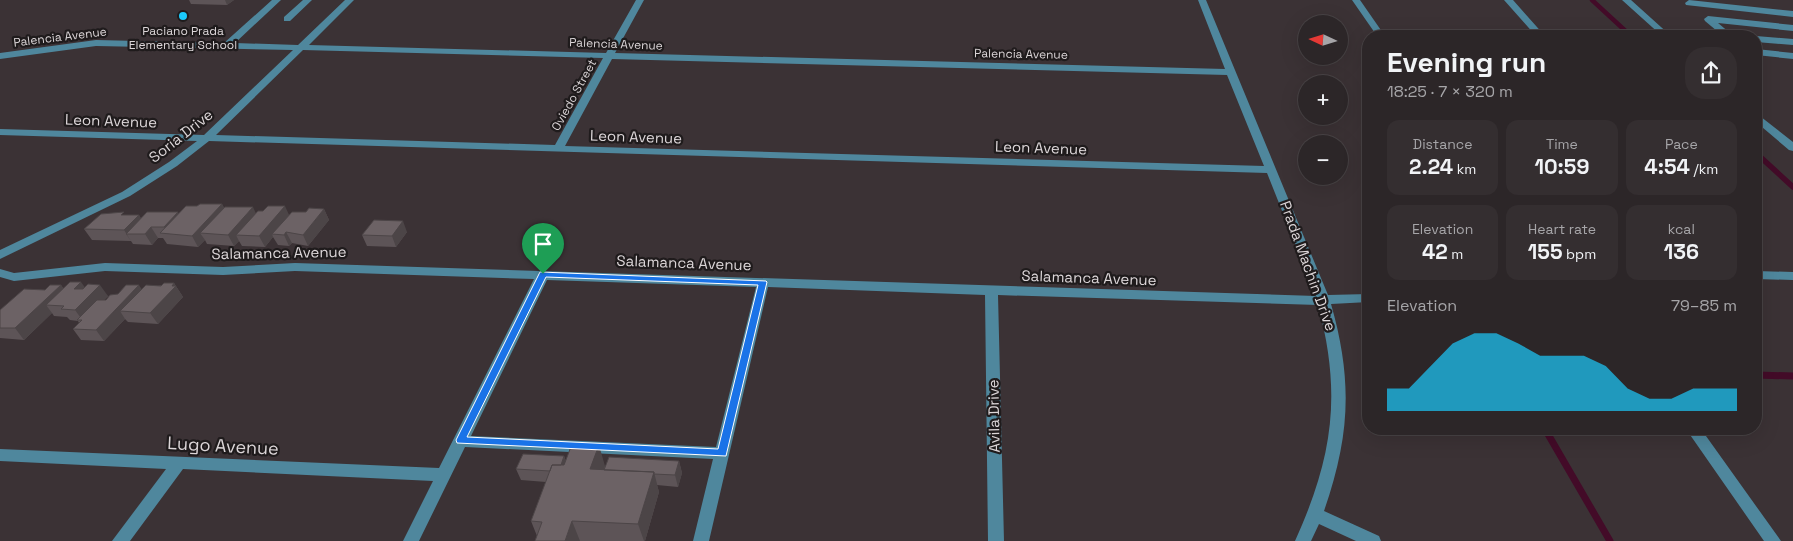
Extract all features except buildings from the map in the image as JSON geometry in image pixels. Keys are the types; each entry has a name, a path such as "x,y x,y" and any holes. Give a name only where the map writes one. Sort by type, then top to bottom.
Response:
{"street":[{"path":"226,46 277,0"},
{"path":"287,18 308,0"},
{"name":"Soria Drive","path":"0,255 126,194 173,164 206,139 350,0"},
{"name":"Oviedo Street","path":"558,149 640,0"},
{"name":"Prada Machin Drive","path":"1202,0 1324,301 1335,341 1340,377 1340,414 1332,465 1316,515 1303,541"},
{"path":"1356,0 1377,30"},
{"path":"1508,0 1536,30"},
{"path":"1626,0 1660,30"},
{"path":"1687,2 1793,14"},
{"path":"1687,2 1721,30"},
{"path":"1708,19 1793,28"},
{"path":"1762,39 1793,42"},
{"name":"Palencia Avenue","path":"0,56 96,43 1232,72"},
{"path":"1762,53 1793,56"},
{"path":"1762,62 1793,65"},
{"path":"1762,121 1793,148"},
{"name":"Leon Avenue","path":"0,132 1271,170"},
{"name":"Salamanca Avenue","path":"0,273 14,277 105,267 223,271 295,267 1324,301 1362,298"},
{"path":"1762,273 1793,276"},
{"path":"411,541 543,274"},
{"path":"701,541 763,282"},
{"name":"Avila Drive","path":"991,291 996,541"},
{"path":"1697,435 1773,541"},
{"path":"461,440 722,454"},
{"name":"Lugo Avenue","path":"0,455 444,475"},
{"path":"120,541 179,463"},
{"path":"1316,515 1373,541"}],"waterway":[{"path":"1592,0 1624,30"},
{"path":"1762,159 1793,187"},
{"path":"1762,375 1793,376"},
{"path":"1548,435 1610,541"}],"place":[{"name":"Paciano Prada Elementary School","path":"183,16"}],"route":[{"path":"543,274 763,282 722,454 461,440 543,274"}]}
